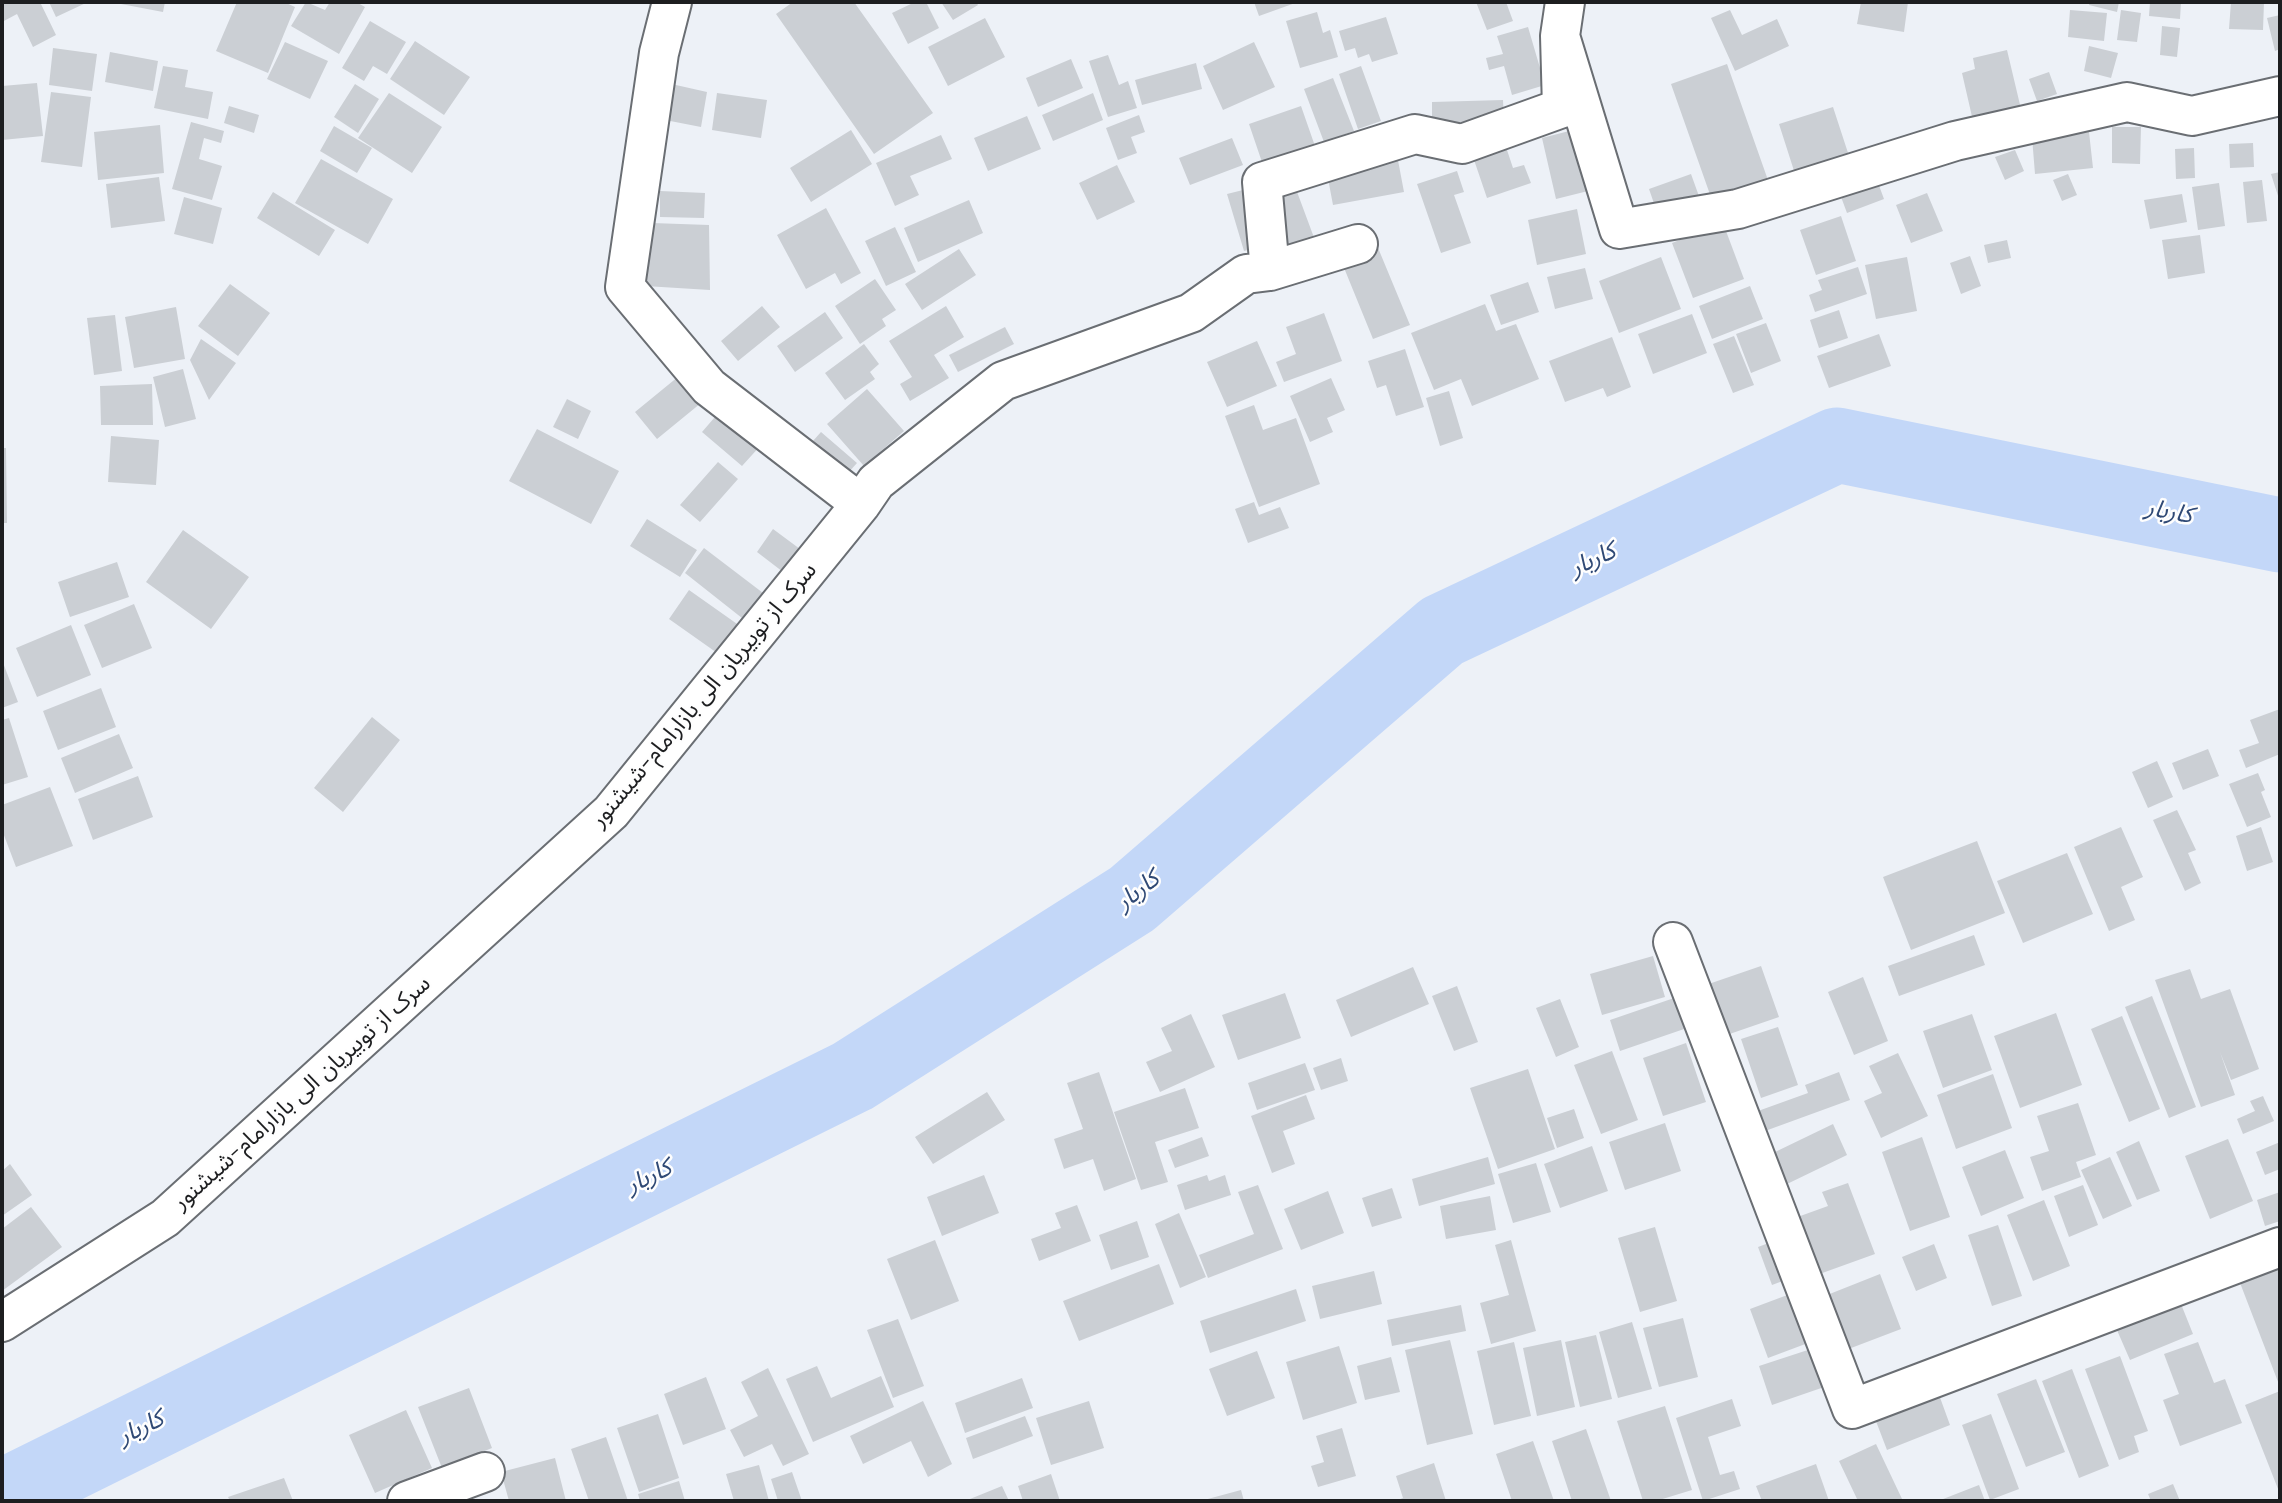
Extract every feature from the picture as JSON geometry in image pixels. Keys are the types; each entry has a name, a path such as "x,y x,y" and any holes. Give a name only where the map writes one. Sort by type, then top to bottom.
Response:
{"street":[{"path":"672,2 659,52 625,287 709,387 861,504"},
{"path":"1563,19 1619,229 1738,209 1955,141 2127,102 2192,116 2280,96"},
{"path":"1270,271 1262,182 1415,134 1462,144 1562,108 1563,19"},
{"name":"سرک از توبیریان الی بازارامام-شیشنور","path":"2,1322 165,1218 611,812 876,482 1003,381 1191,313 1246,274 1270,271 1358,244"},
{"path":"1672,942 1852,1409 2280,1247"},
{"path":"407,1501 485,1472"}],"building":[{"path":"2,2 40,2 56,35 33,47 17,14 2,22"},
{"path":"49,2 88,2 56,17"},
{"path":"121,2 165,2 163,12"},
{"path":"237,2 284,2 295,7 268,73 216,51"},
{"path":"306,2 325,10 330,2 356,2 365,7 339,54 291,26"},
{"path":"793,2 854,2 933,113 874,154 776,14"},
{"path":"915,2 926,2 939,28 908,44 892,13"},
{"path":"941,2 976,2 978,5 953,20"},
{"path":"1254,2 1298,2 1259,16"},
{"path":"1476,2 1506,2 1513,21 1487,30"},
{"path":"1861,2 1908,2 1904,32 1857,24"},
{"path":"2090,2 2119,2 2117,12 2089,5"},
{"path":"2150,2 2181,2 2180,19 2149,16"},
{"path":"2231,2 2264,2 2263,30 2229,29"},
{"path":"1730,10 1742,35 1777,19 1789,46 1735,71 1711,18"},
{"path":"2070,10 2107,13 2104,41 2068,37"},
{"path":"2121,10 2141,13 2137,42 2117,40"},
{"path":"1317,12 1323,33 1330,30 1338,57 1300,68 1286,21"},
{"path":"2280,15 2280,49 2275,51 2267,18"},
{"path":"1386,17 1398,54 1372,62 1369,54 1358,58 1355,48 1345,51 1339,31"},
{"path":"985,18 1005,57 948,86 928,47"},
{"path":"370,21 406,42 387,74 373,66 364,81 342,68"},
{"path":"2162,26 2180,28 2177,57 2160,55"},
{"path":"1528,27 1545,85 1512,95 1504,66 1489,70 1486,58 1503,54 1497,36"},
{"path":"415,41 470,77 444,115 390,79"},
{"path":"285,42 328,61 310,99 267,79"},
{"path":"1254,42 1275,87 1223,110 1203,66"},
{"path":"2089,46 2118,53 2111,78 2084,71"},
{"path":"53,48 97,54 92,91 49,85"},
{"path":"2007,50 2021,109 1973,121 1962,73 1975,69 1973,58"},
{"path":"110,52 158,61 153,91 105,82"},
{"path":"1108,55 1119,85 1128,81 1137,108 1108,117 1089,61"},
{"path":"1071,59 1083,88 1038,107 1026,78"},
{"path":"1196,63 1202,89 1142,105 1135,80"},
{"path":"1727,64 1769,183 1713,203 1671,84"},
{"path":"163,66 188,70 185,87 213,92 208,119 154,108"},
{"path":"1361,66 1381,121 1358,129 1339,74"},
{"path":"2049,72 2057,94 2037,101 2029,79"},
{"path":"1333,78 1354,131 1324,142 1304,89"},
{"path":"37,83 43,136 2,140 2,86"},
{"path":"667,83 707,92 701,127 660,119"},
{"path":"355,84 379,99 358,133 334,117"},
{"path":"51,92 91,97 82,167 41,162"},
{"path":"389,93 442,127 412,173 358,138"},
{"path":"717,93 767,100 761,138 712,130"},
{"path":"1093,93 1103,120 1053,141 1042,115"},
{"path":"1503,100 1504,121 1432,123 1432,102"},
{"path":"229,106 259,115 254,133 224,123"},
{"path":"1301,106 1316,149 1264,168 1249,124"},
{"path":"1833,107 1850,159 1796,177 1779,124"},
{"path":"1139,115 1145,132 1131,137 1137,153 1118,160 1106,128"},
{"path":"1027,116 1041,149 988,171 974,138"},
{"path":"191,122 224,131 221,143 204,138 199,159 222,166 212,200 172,189"},
{"path":"160,125 164,173 98,180 94,132"},
{"path":"334,126 372,148 357,173 320,151"},
{"path":"2112,127 2141,127 2140,164 2112,163"},
{"path":"1577,129 1592,190 1556,199 1542,138"},
{"path":"851,130 872,164 811,202 790,168"},
{"path":"2089,132 2093,168 2035,174 2032,137"},
{"path":"941,135 952,159 910,176 919,195 895,206 876,163"},
{"path":"1232,138 1243,165 1190,185 1179,158"},
{"path":"2253,143 2254,167 2230,168 2229,144"},
{"path":"1505,144 1513,168 1524,165 1531,183 1487,198 1472,154"},
{"path":"2194,148 2195,178 2176,179 2175,149"},
{"path":"2015,150 2024,171 2005,180 1995,157"},
{"path":"1397,155 1404,192 1333,205 1326,168"},
{"path":"321,159 393,199 368,244 295,203"},
{"path":"1117,165 1135,202 1097,220 1079,183"},
{"path":"1457,171 1464,192 1454,195 1471,243 1441,253 1417,184"},
{"path":"1874,172 1884,199 1847,213 1837,186"},
{"path":"2280,172 2280,202 2271,174"},
{"path":"1691,174 1700,199 1658,215 1649,189"},
{"path":"2068,174 2077,195 2062,201 2053,180"},
{"path":"159,177 165,221 111,228 106,184"},
{"path":"2262,180 2267,221 2247,223 2243,182"},
{"path":"1293,181 1316,243 1291,252 1269,190"},
{"path":"2219,183 2225,226 2198,230 2192,187"},
{"path":"1251,188 1266,245 1244,251 1227,194"},
{"path":"660,191 705,193 704,218 660,217"},
{"path":"273,192 335,230 319,256 257,218"},
{"path":"1927,193 1943,231 1911,243 1896,205"},
{"path":"2182,194 2187,222 2150,229 2144,200"},
{"path":"184,197 222,208 213,244 174,234"},
{"path":"969,200 983,233 918,262 904,228"},
{"path":"826,208 861,273 841,284 835,273 806,289 777,235"},
{"path":"1577,209 1586,254 1537,265 1528,220"},
{"path":"1841,216 1856,261 1816,275 1800,230"},
{"path":"652,223 709,225 710,290 645,286"},
{"path":"1723,223 1744,279 1693,298 1672,243"},
{"path":"895,227 916,272 886,286 865,241"},
{"path":"2200,235 2205,273 2168,279 2162,240"},
{"path":"2007,240 2011,258 1988,263 1984,245"},
{"path":"1376,243 1410,325 1373,339 1340,258"},
{"path":"959,249 976,275 922,310 905,284"},
{"path":"1970,256 1981,286 1961,294 1950,263"},
{"path":"1661,257 1681,309 1619,333 1599,281"},
{"path":"1907,257 1917,311 1876,319 1865,265"},
{"path":"1858,267 1867,294 1815,312 1809,295 1822,290 1818,280"},
{"path":"1585,268 1593,299 1555,309 1547,277"},
{"path":"875,279 896,310 882,319 886,326 860,344 835,306"},
{"path":"1528,282 1539,312 1501,325 1490,295"},
{"path":"230,284 270,313 238,356 198,326"},
{"path":"1750,286 1763,319 1712,339 1699,306"},
{"path":"1485,304 1496,331 1516,324 1539,379 1472,406 1461,379 1434,390 1411,333"},
{"path":"762,306 780,327 738,361 721,341"},
{"path":"946,306 964,337 934,355 949,378 910,401 900,384 912,377 889,341"},
{"path":"176,307 185,359 134,368 125,317"},
{"path":"1839,310 1848,338 1819,348 1810,320"},
{"path":"825,312 843,338 795,372 777,346"},
{"path":"1324,313 1342,361 1284,382 1276,362 1296,354 1286,327"},
{"path":"1692,314 1707,353 1653,374 1638,334"},
{"path":"115,315 122,371 94,375 87,318"},
{"path":"1766,323 1781,361 1751,373 1736,334"},
{"path":"1005,327 1014,344 958,372 949,355"},
{"path":"1879,334 1891,366 1829,388 1817,356"},
{"path":"1734,336 1754,385 1733,393 1713,344"},
{"path":"1612,337 1631,387 1607,397 1603,388 1565,402 1549,361"},
{"path":"201,339 236,363 209,400 190,360"},
{"path":"1257,341 1277,386 1227,407 1207,362"},
{"path":"864,344 879,364 870,372 875,379 845,400 825,373"},
{"path":"1405,349 1424,407 1396,416 1386,385 1377,388 1368,361"},
{"path":"183,369 196,419 165,427 153,377"},
{"path":"679,376 701,403 657,439 635,412"},
{"path":"1331,378 1345,410 1327,418 1333,432 1310,442 1290,396"},
{"path":"152,384 153,425 101,425 100,386"},
{"path":"867,389 904,431 864,466 827,424"},
{"path":"1449,391 1463,438 1440,446 1426,398"},
{"path":"567,399 591,411 578,439 553,427"},
{"path":"1254,405 1263,430 1296,418 1320,484 1259,507 1225,416"},
{"path":"721,410 762,444 742,466 702,432"},
{"path":"537,429 619,471 591,524 509,481"},
{"path":"821,432 857,463 839,483 803,452"},
{"path":"111,436 159,440 156,485 108,482"},
{"path":"2,448 6,448 7,523 2,523"},
{"path":"718,462 738,479 700,522 680,505"},
{"path":"1254,502 1259,515 1280,507 1289,528 1248,543 1235,509"},
{"path":"647,519 697,550 680,577 630,546"},
{"path":"773,529 804,552 787,575 757,552"},
{"path":"183,530 249,577 211,629 146,582"},
{"path":"704,548 767,596 747,622 685,573"},
{"path":"117,562 129,597 70,617 58,582"},
{"path":"689,590 740,626 720,655 669,619"},
{"path":"134,604 152,648 102,668 84,625"},
{"path":"71,625 91,675 37,697 16,648"},
{"path":"2,660 18,702 2,708"},
{"path":"101,688 116,727 58,750 43,711"},
{"path":"2280,709 2280,754 2246,768 2239,750 2259,743 2250,720"},
{"path":"372,717 400,740 343,812 314,788"},
{"path":"9,718 28,777 2,785 2,720"},
{"path":"119,734 133,768 75,793 61,758"},
{"path":"2208,749 2219,776 2183,790 2172,763"},
{"path":"2157,761 2173,797 2148,808 2132,772"},
{"path":"2258,773 2265,790 2261,792 2271,817 2247,827 2229,784"},
{"path":"138,776 153,817 93,840 78,799"},
{"path":"50,787 73,846 16,867 2,830 2,805"},
{"path":"2177,810 2196,850 2188,853 2201,883 2185,891 2153,820"},
{"path":"2121,827 2143,877 2121,887 2135,920 2109,931 2074,847"},
{"path":"2261,827 2273,862 2247,871 2236,836"},
{"path":"1977,841 2005,913 1911,950 1883,877"},
{"path":"2067,853 2093,914 2023,943 1997,881"},
{"path":"1974,935 1985,965 1899,996 1888,966"},
{"path":"1653,956 1665,997 1602,1015 1590,974"},
{"path":"1761,966 1779,1017 1715,1039 1697,988"},
{"path":"1413,967 1429,1004 1351,1037 1336,1000"},
{"path":"2190,969 2201,999 2230,989 2259,1069 2231,1080 2220,1052 2235,1095 2201,1107 2155,980"},
{"path":"1863,977 1888,1041 1854,1055 1828,992"},
{"path":"1457,986 1478,1042 1454,1051 1432,996"},
{"path":"1285,993 1301,1038 1238,1060 1222,1015"},
{"path":"2152,996 2196,1107 2169,1118 2125,1007"},
{"path":"1677,997 1687,1028 1620,1051 1610,1020"},
{"path":"1560,999 1579,1047 1556,1057 1536,1008"},
{"path":"2056,1013 2082,1085 2020,1108 1994,1036"},
{"path":"1191,1014 1215,1067 1160,1092 1146,1062 1172,1051 1161,1028"},
{"path":"1972,1014 1992,1070 1943,1088 1923,1031"},
{"path":"2122,1016 2160,1109 2129,1122 2091,1029"},
{"path":"1778,1027 1798,1085 1761,1098 1741,1039"},
{"path":"1686,1043 1706,1102 1663,1116 1643,1058"},
{"path":"1612,1051 1638,1120 1601,1134 1574,1065"},
{"path":"1898,1053 1928,1116 1881,1138 1864,1101 1882,1093 1869,1066"},
{"path":"1341,1058 1348,1081 1321,1090 1313,1068"},
{"path":"1305,1063 1315,1090 1257,1110 1248,1083"},
{"path":"1528,1069 1555,1149 1498,1169 1470,1088"},
{"path":"1099,1072 1136,1179 1104,1191 1093,1159 1064,1169 1054,1139 1083,1129 1067,1083"},
{"path":"1839,1072 1850,1100 1765,1131 1758,1111 1808,1093 1805,1085"},
{"path":"1993,1074 2012,1128 1956,1149 1937,1095"},
{"path":"1185,1088 1199,1128 1155,1142 1168,1182 1141,1190 1114,1112"},
{"path":"987,1092 1005,1120 933,1164 915,1137"},
{"path":"1306,1095 1315,1119 1283,1131 1295,1164 1272,1173 1251,1116"},
{"path":"2263,1096 2274,1121 2243,1134 2237,1119 2255,1111 2250,1101"},
{"path":"2078,1103 2096,1155 2076,1162 2081,1177 2042,1191 2030,1157 2049,1151 2037,1116"},
{"path":"1574,1109 1584,1138 1557,1148 1547,1118"},
{"path":"1665,1123 1681,1171 1625,1190 1609,1142"},
{"path":"1833,1124 1847,1155 1787,1184 1773,1153"},
{"path":"1202,1137 1209,1156 1175,1168 1168,1150"},
{"path":"1922,1137 1950,1217 1910,1231 1882,1152"},
{"path":"2228,1139 2253,1201 2210,1219 2185,1156"},
{"path":"2139,1141 2160,1191 2137,1200 2116,1152"},
{"path":"2280,1142 2280,1169 2265,1175 2256,1152"},
{"path":"1592,1146 1608,1191 1560,1208 1544,1164"},
{"path":"2005,1150 2024,1198 1981,1216 1962,1167"},
{"path":"1488,1157 1495,1184 1419,1206 1412,1179"},
{"path":"2110,1157 2132,1206 2103,1219 2081,1170"},
{"path":"1536,1163 1551,1212 1513,1223 1498,1174"},
{"path":"10,1164 32,1195 2,1216 2,1171"},
{"path":"984,1175 999,1213 942,1236 927,1197"},
{"path":"1207,1175 1209,1181 1225,1175 1231,1195 1185,1210 1177,1185"},
{"path":"1848,1183 1875,1254 1814,1276 1792,1219 1828,1206 1822,1192"},
{"path":"1258,1185 1283,1249 1208,1278 1199,1255 1254,1234 1238,1192"},
{"path":"2083,1185 2098,1225 2069,1237 2054,1196"},
{"path":"1392,1188 1402,1218 1372,1227 1362,1198"},
{"path":"1328,1191 1344,1233 1301,1250 1284,1209"},
{"path":"2280,1192 2280,1221 2265,1226 2257,1200"},
{"path":"1490,1196 1496,1230 1446,1239 1440,1206"},
{"path":"2044,1200 2070,1266 2033,1281 2007,1215"},
{"path":"1077,1205 1091,1241 1039,1261 1031,1239 1061,1228 1055,1213"},
{"path":"31,1207 62,1247 2,1291 2,1229"},
{"path":"1179,1213 1206,1277 1180,1288 1155,1224"},
{"path":"1137,1221 1149,1257 1111,1270 1099,1235"},
{"path":"1998,1225 2022,1296 1992,1306 1968,1235"},
{"path":"1655,1227 1677,1301 1640,1312 1618,1238"},
{"path":"935,1240 959,1301 911,1320 887,1259"},
{"path":"1511,1240 1536,1331 1491,1344 1480,1303 1509,1295 1495,1245"},
{"path":"1774,1241 1788,1279 1772,1285 1758,1247"},
{"path":"1934,1244 1947,1278 1916,1291 1902,1257"},
{"path":"2277,1260 2280,1269 2280,1387 2237,1275"},
{"path":"1159,1264 1174,1304 1079,1341 1063,1301"},
{"path":"1374,1271 1382,1304 1320,1319 1312,1286"},
{"path":"1880,1274 1901,1329 1838,1353 1817,1299"},
{"path":"1296,1289 1306,1321 1210,1353 1200,1321"},
{"path":"1798,1291 1816,1340 1768,1358 1750,1309"},
{"path":"2177,1294 2193,1334 2130,1360 2113,1321"},
{"path":"1461,1305 1466,1331 1392,1346 1387,1320"},
{"path":"1683,1318 1698,1377 1659,1387 1643,1328"},
{"path":"898,1319 924,1386 893,1398 867,1330"},
{"path":"1632,1322 1652,1389 1618,1398 1599,1332"},
{"path":"1596,1335 1612,1399 1580,1407 1565,1342"},
{"path":"1450,1340 1473,1434 1427,1445 1405,1350"},
{"path":"1561,1340 1575,1407 1537,1416 1523,1348"},
{"path":"1514,1342 1531,1416 1494,1425 1477,1351"},
{"path":"2198,1342 2214,1383 2225,1379 2242,1423 2180,1446 2163,1400 2179,1394 2164,1354"},
{"path":"1339,1346 1357,1403 1303,1420 1286,1362"},
{"path":"1817,1347 1830,1385 1772,1405 1759,1366"},
{"path":"1257,1351 1275,1398 1227,1416 1209,1369"},
{"path":"2120,1356 2148,1431 2134,1436 2139,1452 2119,1460 2085,1369"},
{"path":"1391,1357 1400,1392 1365,1400 1357,1366"},
{"path":"817,1366 831,1398 881,1376 894,1407 813,1442 786,1379"},
{"path":"768,1368 809,1454 783,1466 772,1444 744,1457 730,1430 758,1416 741,1382"},
{"path":"2072,1369 2109,1466 2079,1478 2042,1381"},
{"path":"706,1377 726,1429 683,1445 664,1394"},
{"path":"1022,1378 1033,1408 965,1433 955,1403"},
{"path":"2036,1379 2065,1452 2026,1467 1997,1394"},
{"path":"469,1388 492,1448 442,1468 418,1407"},
{"path":"2280,1391 2280,1494 2245,1405"},
{"path":"1938,1392 1950,1425 1887,1450 1874,1416"},
{"path":"1732,1399 1741,1426 1708,1437 1720,1475 1734,1471 1740,1489 1703,1501 1676,1418"},
{"path":"923,1401 952,1464 928,1477 911,1441 863,1464 850,1436"},
{"path":"1089,1401 1104,1448 1051,1465 1036,1418"},
{"path":"1665,1406 1692,1490 1656,1501 1643,1501 1617,1421"},
{"path":"406,1410 432,1468 375,1493 349,1435"},
{"path":"658,1414 679,1478 639,1492 617,1428"},
{"path":"1991,1414 2019,1489 1990,1500 1962,1425"},
{"path":"1025,1416 1033,1436 973,1459 966,1438"},
{"path":"1342,1428 1356,1476 1318,1487 1311,1466 1324,1462 1316,1436"},
{"path":"1586,1429 1611,1501 1572,1501 1552,1441"},
{"path":"606,1437 628,1501 589,1501 571,1449"},
{"path":"1533,1441 1554,1501 1512,1501 1496,1454"},
{"path":"1876,1444 1903,1501 1858,1501 1839,1461"},
{"path":"555,1458 566,1501 509,1501 501,1472"},
{"path":"1434,1463 1446,1501 1395,1501 1403,1498 1396,1476"},
{"path":"1816,1464 1829,1501 1762,1501 1756,1486"},
{"path":"759,1465 769,1501 734,1501 726,1474"},
{"path":"792,1472 802,1501 778,1501 771,1479"},
{"path":"1051,1474 1060,1501 1023,1501 1018,1486"},
{"path":"284,1478 293,1501 230,1501 228,1497"},
{"path":"679,1481 685,1501 640,1501 638,1494"},
{"path":"2173,1484 2180,1501 2151,1501 2148,1494"},
{"path":"1979,1485 1985,1501 1938,1501"},
{"path":"1002,1486 1009,1501 970,1499"},
{"path":"1241,1490 1244,1501 1204,1500"}],"waterway":[{"name":"کاربار","path":"2,1497 853,1076 1132,899 1442,631 1837,445 2280,535"}]}
